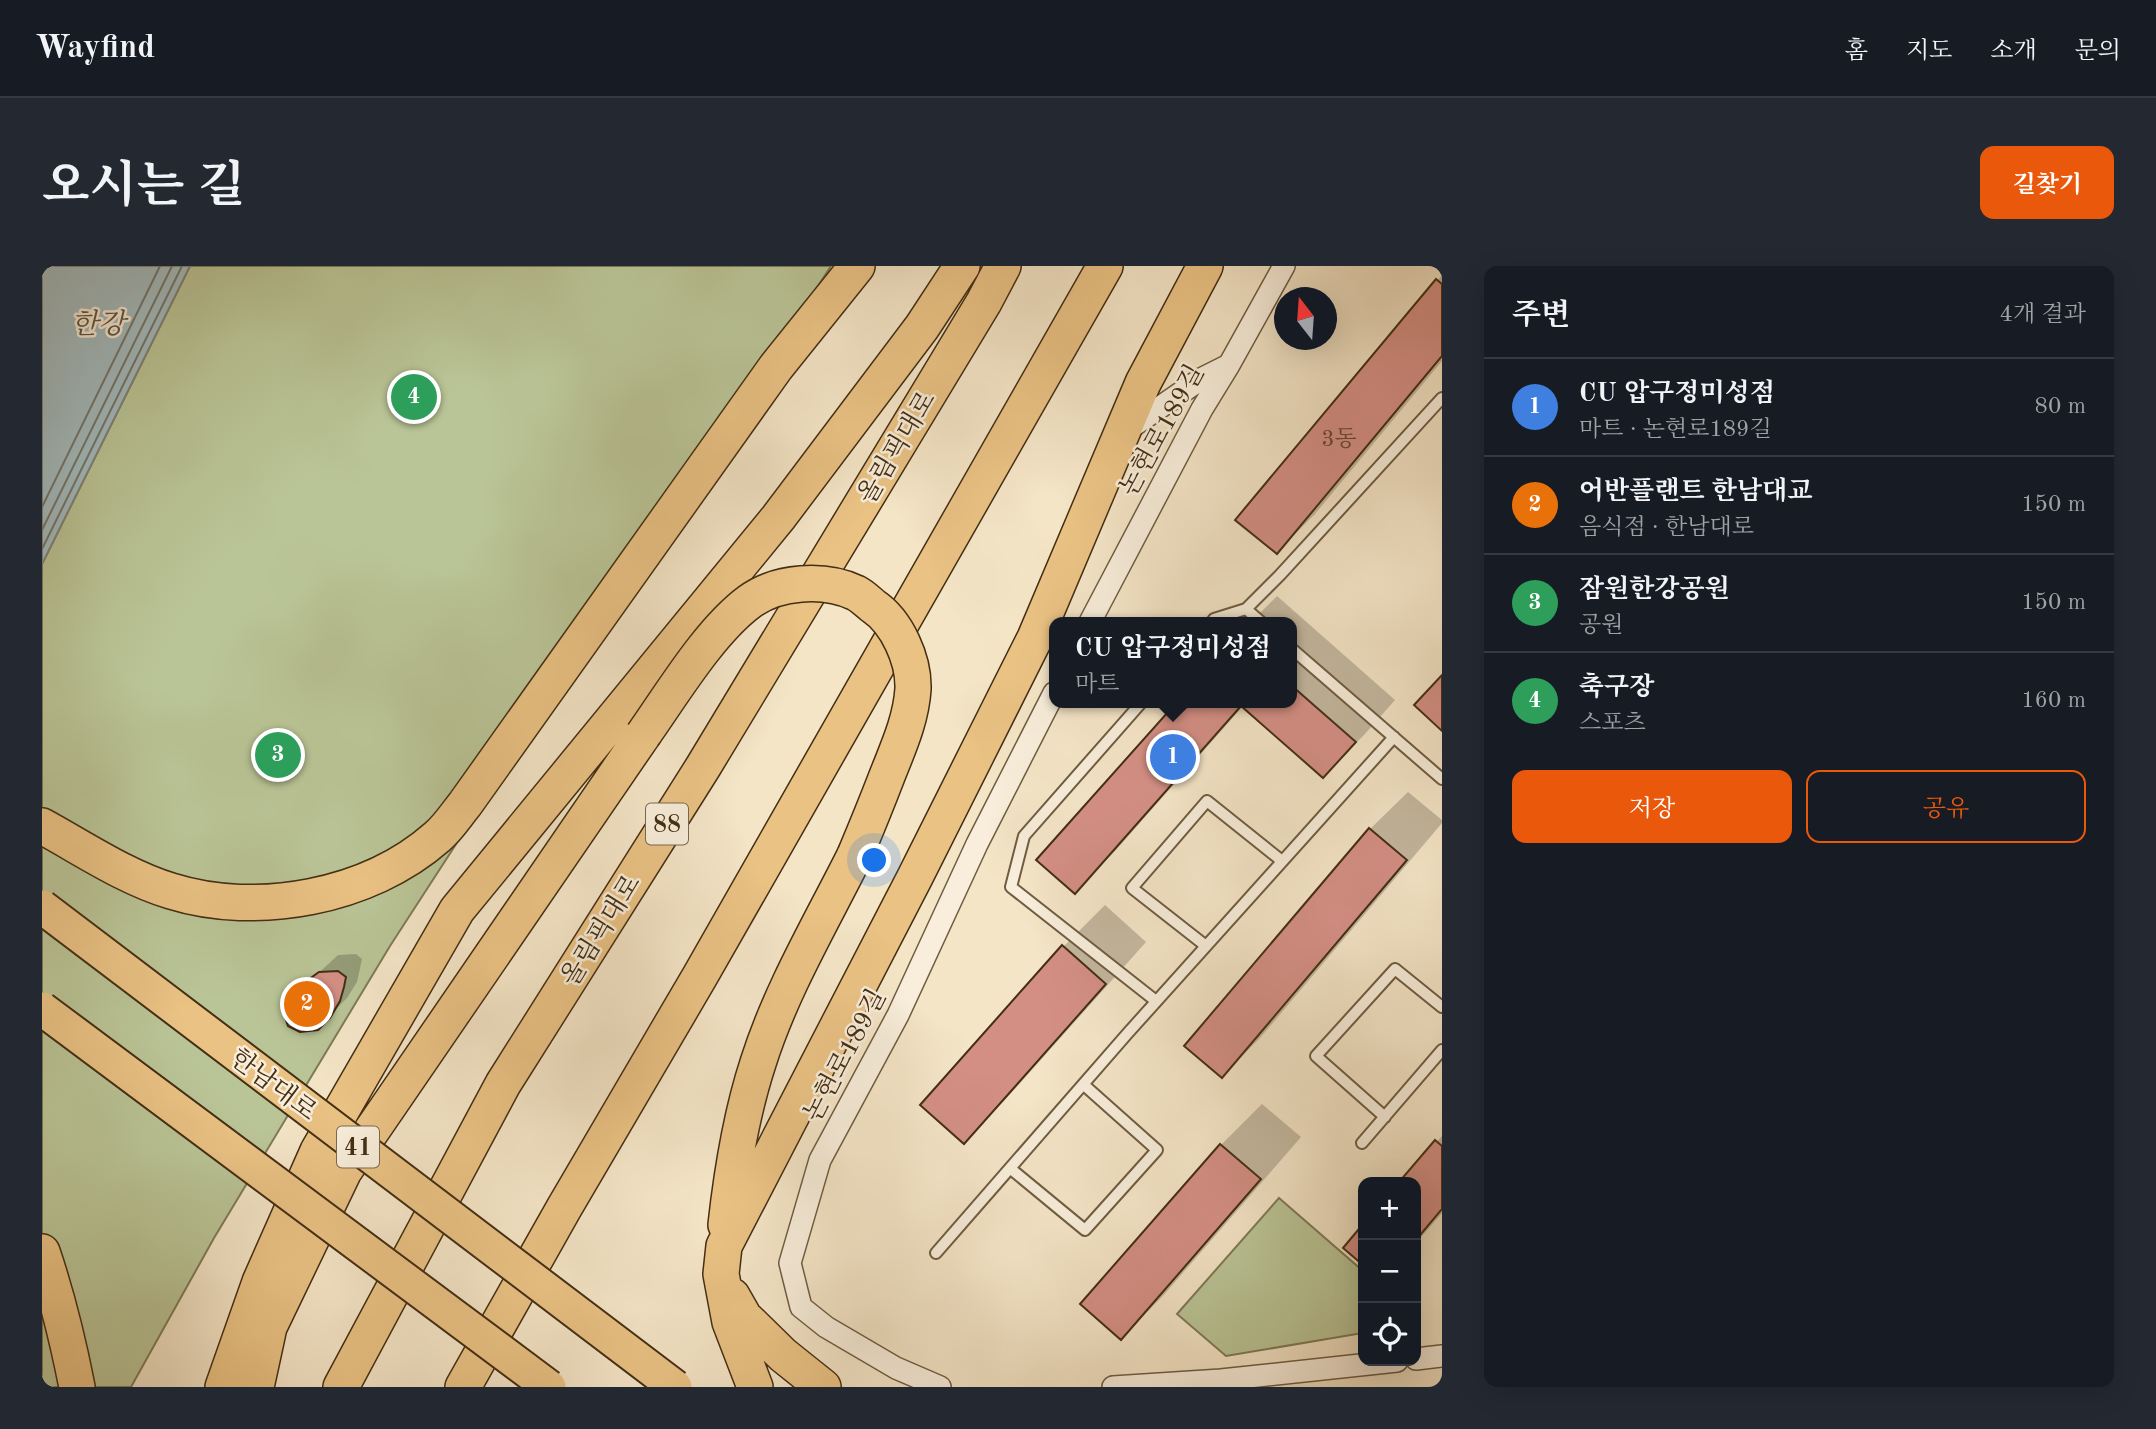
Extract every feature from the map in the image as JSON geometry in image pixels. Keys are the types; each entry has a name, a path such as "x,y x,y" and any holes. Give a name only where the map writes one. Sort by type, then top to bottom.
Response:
{"highway":[{"path":"42,827 136,878 199,899 230,902 266,903 341,889 378,875 411,858 439,836 465,804 776,367 857,266"},
{"path":"223,1387 260,1282 318,1152 457,910 778,519 922,327 962,266"},
{"name":"올림픽대로","path":"341,1387 503,1084 710,755 984,302 1003,266"},
{"path":"463,1387 1105,266"},
{"path":"823,1387 783,1355 744,1317 722,1260 1035,638 1143,383 1205,266"},
{"path":"256,1387 269,1327 344,1171 696,660 730,619 751,600 779,588 805,584 830,585 856,594 879,610 900,637 909,662 913,689 905,731 855,855 783,1000 758,1063 731,1182 722,1260 730,1322 755,1387"},
{"path":"42,1252 66,1333 77,1387"}],"main road":[{"name":"한남대로","path":"42,907 675,1387"},
{"path":"42,1009 548,1387"}],"street":[{"name":"논현로189길","path":"1093,617 1202,409 1284,266"},
{"path":"1122,433 1201,379 1229,365"},
{"name":"논현로189길","path":"940,1387 896,1368 826,1327 801,1307 790,1263 820,1160 898,1015 977,844 1049,703"},
{"path":"1421,1358 1442,1356"},
{"path":"1113,1387 1221,1380 1358,1365"}],"lane":[{"path":"1220,617 1246,609 1442,398"},
{"path":"1246,609 1255,617"},
{"path":"1297,653 1442,779"},
{"path":"1137,708 1024,836 1012,887 1156,1002"},
{"path":"936,1253 1394,737"},
{"path":"1206,946 1132,888 1207,801 1282,861"},
{"path":"1385,1117 1316,1056 1395,969 1442,1007"},
{"path":"1362,1143 1442,1050"},
{"path":"1011,1168 1085,1230 1157,1150 1084,1085"}],"green space":[{"path":"190,266 831,266 390,946 214,1238 131,1387 42,1387 42,564"},
{"path":"1279,1198 1358,1267 1358,1334 1226,1356 1177,1314"}],"water":[{"name":"한강","path":"42,266 190,266 42,564"}],"building":[{"path":"1436,279 1442,284 1442,356 1277,554 1235,520"},
{"path":"1442,675 1442,731 1414,705"},
{"path":"1297,690 1356,742 1323,778 1243,708 1297,708"},
{"path":"1172,708 1239,708 1075,894 1036,860"},
{"path":"1369,828 1407,860 1222,1078 1184,1046"},
{"path":"1062,945 1106,984 964,1144 920,1105"},
{"path":"338,971 346,977 340,1001 330,1018 318,1030 300,1032 288,1026 284,1014 290,1000 308,980 319,972"},
{"path":"1435,1140 1442,1146 1442,1209 1421,1234 1421,1177 1403,1177"},
{"path":"1220,1144 1261,1179 1121,1340 1080,1304"},
{"path":"1358,1230 1358,1261 1343,1248"}],"place":[{"name":"축구장","path":"414,397"},
{"name":"잠원한강공원","path":"278,755"},
{"name":"CU 압구정미성점","path":"1173,757"},
{"name":"어반플랜트 한남대교","path":"307,1004"}]}
